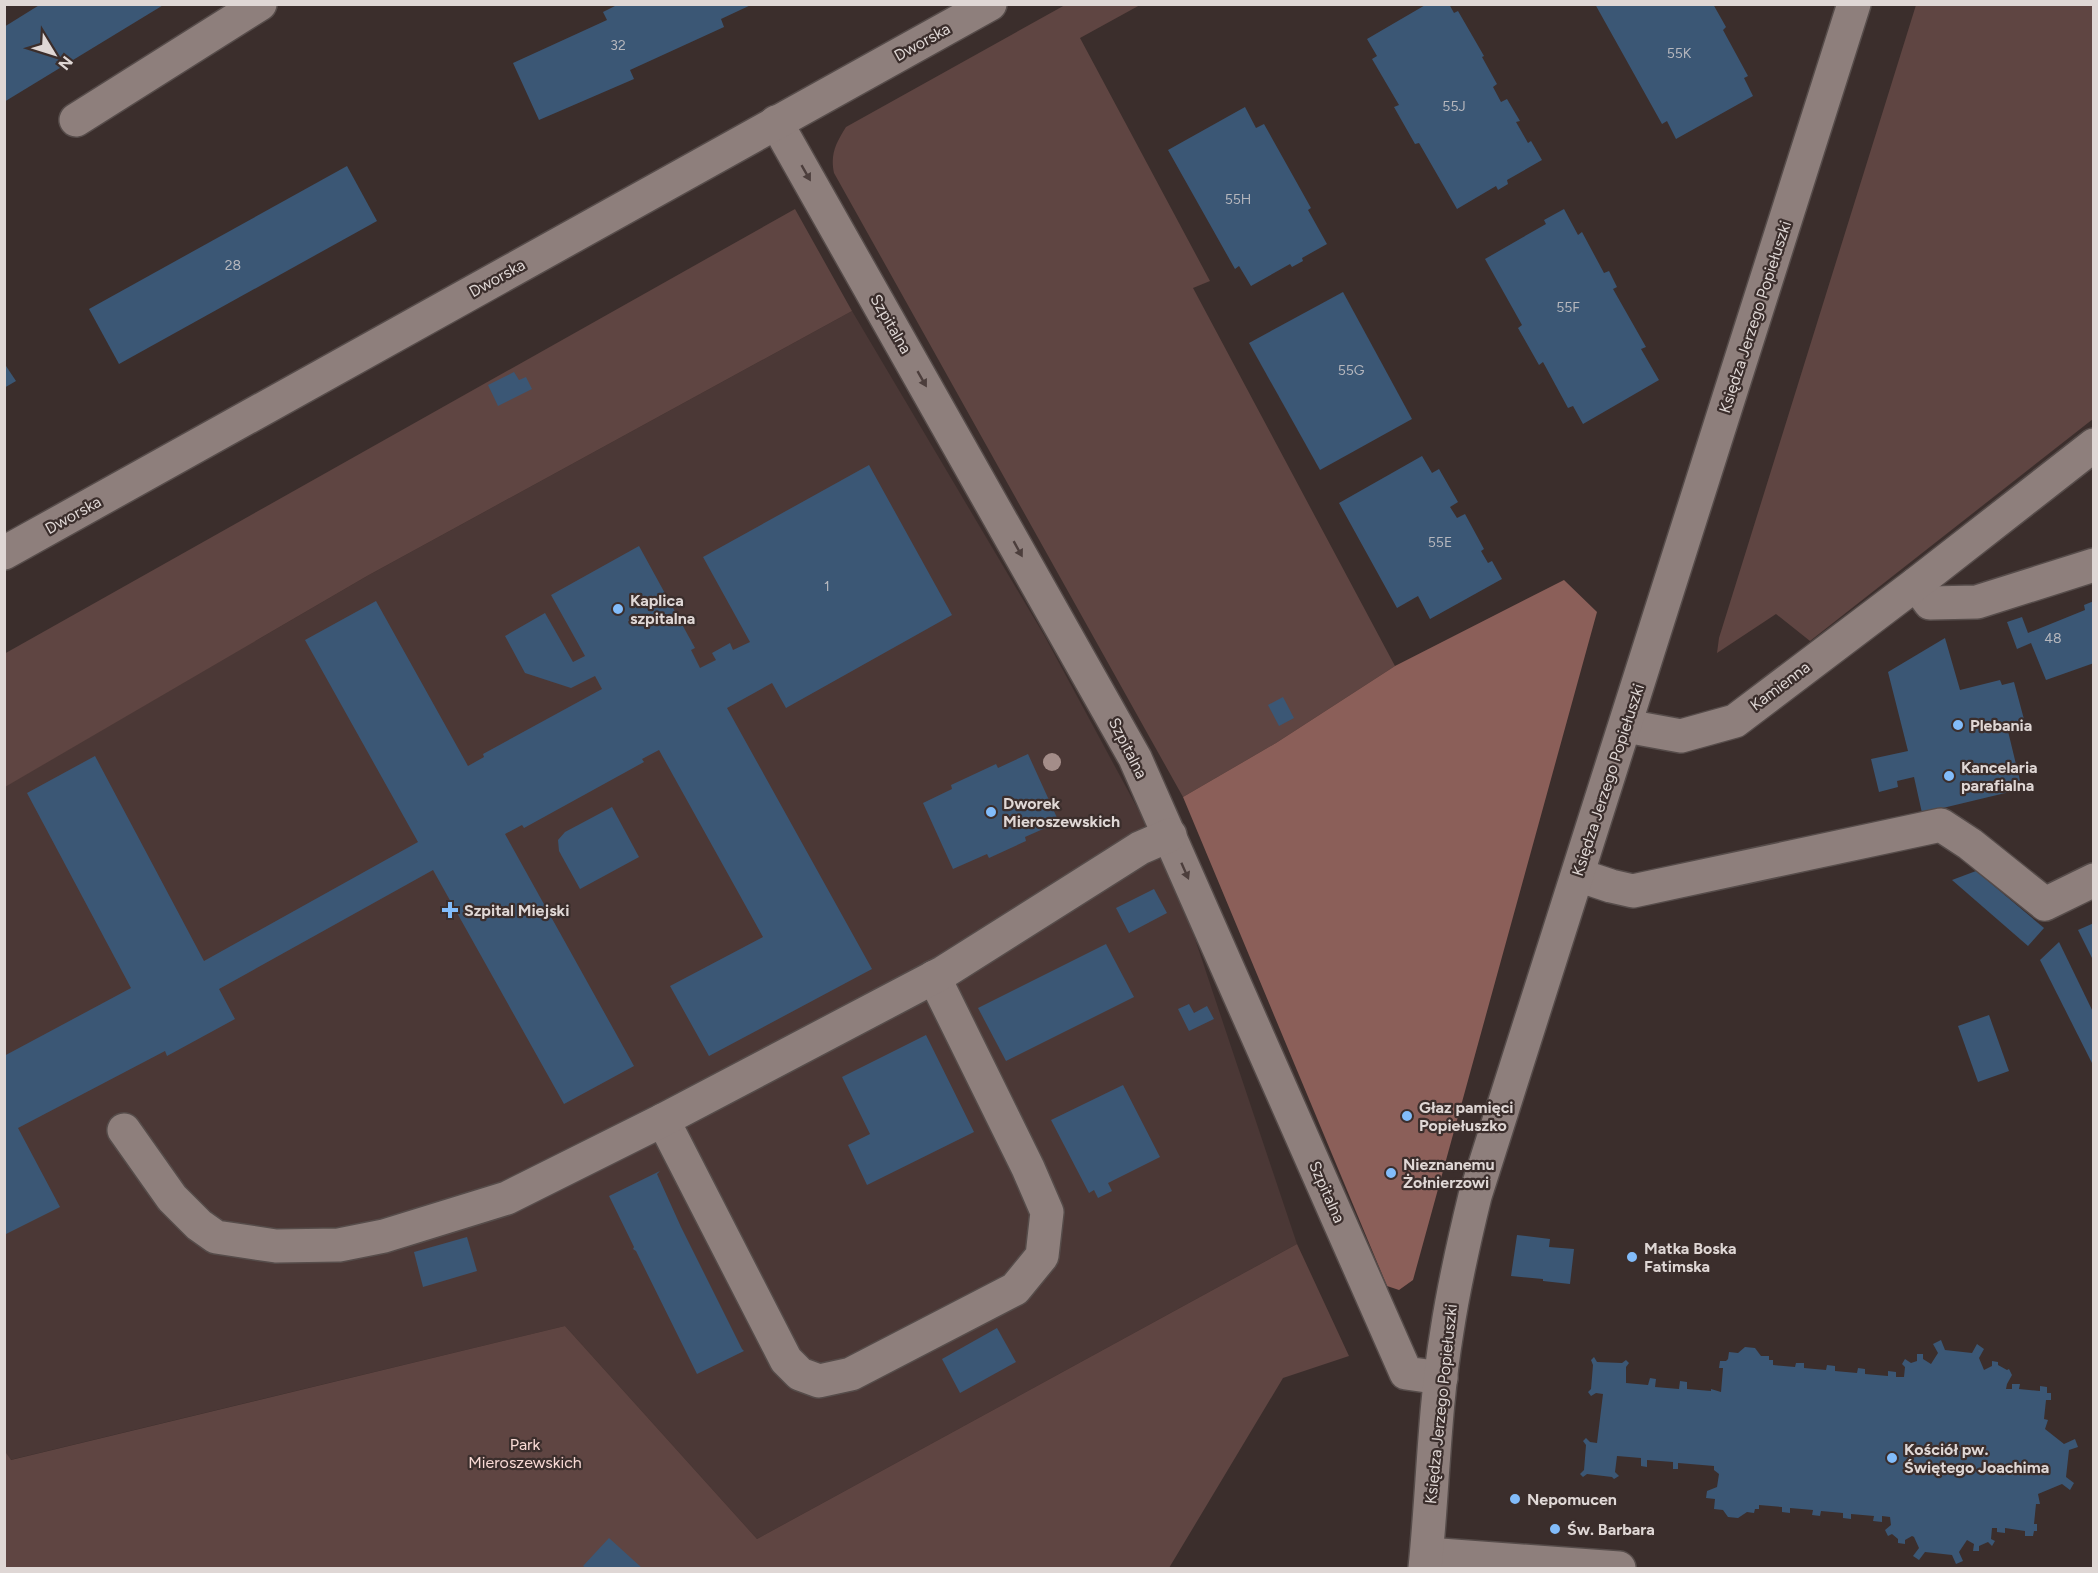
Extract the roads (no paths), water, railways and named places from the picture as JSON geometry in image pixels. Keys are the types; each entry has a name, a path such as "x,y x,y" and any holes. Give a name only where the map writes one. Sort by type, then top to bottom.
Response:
{"street":[{"path":"76,120 260,4"},
{"name":"Dworska","path":"4,553 990,4"},
{"name":"Księdza Jerzego Popiełuszki","path":"1426,1561 1447,1330 1459,1262 1475,1196 1854,4"},
{"name":"Szpitalna","path":"776,122 1135,758 1406,1373 1441,1378"},
{"name":"Kamienna","path":"1626,726 1681,736 1735,721 2094,445"},
{"path":"1916,584 1930,603 1977,602 2094,565"},
{"path":"1578,875 1633,891 1941,825 1970,844 2045,904 2094,880"},
{"path":"124,1130 172,1198 199,1225 216,1237 276,1246 339,1245 384,1236 507,1198 663,1120 934,977 1118,861 1170,835"},
{"path":"663,1120 786,1360 800,1374 819,1381 851,1374 1015,1289 1042,1256 1047,1212 1029,1168 934,977"},
{"path":"1426,1561 1619,1569"}],"place":[{"name":"Kaplica szpitalna","path":"618,609"},
{"name":"Plebania","path":"1958,725"},
{"name":"Kancelaria parafialna","path":"1949,776"},
{"name":"Dworek Mieroszewskich","path":"991,812"},
{"name":"Szpital Miejski","path":"450,910"},
{"name":"Głaz pamięci Popiełuszko","path":"1407,1116"},
{"name":"Nieznanemu Żołnierzowi","path":"1391,1173"},
{"name":"Matka Boska Fatimska","path":"1632,1257"},
{"name":"Kościół pw. Świętego Joachima","path":"1892,1458"},
{"name":"Nepomucen","path":"1515,1499"},
{"name":"Św. Barbara","path":"1555,1529"}],"park label":[{"name":"Park Mieroszewskich","path":"525,1453"}]}
